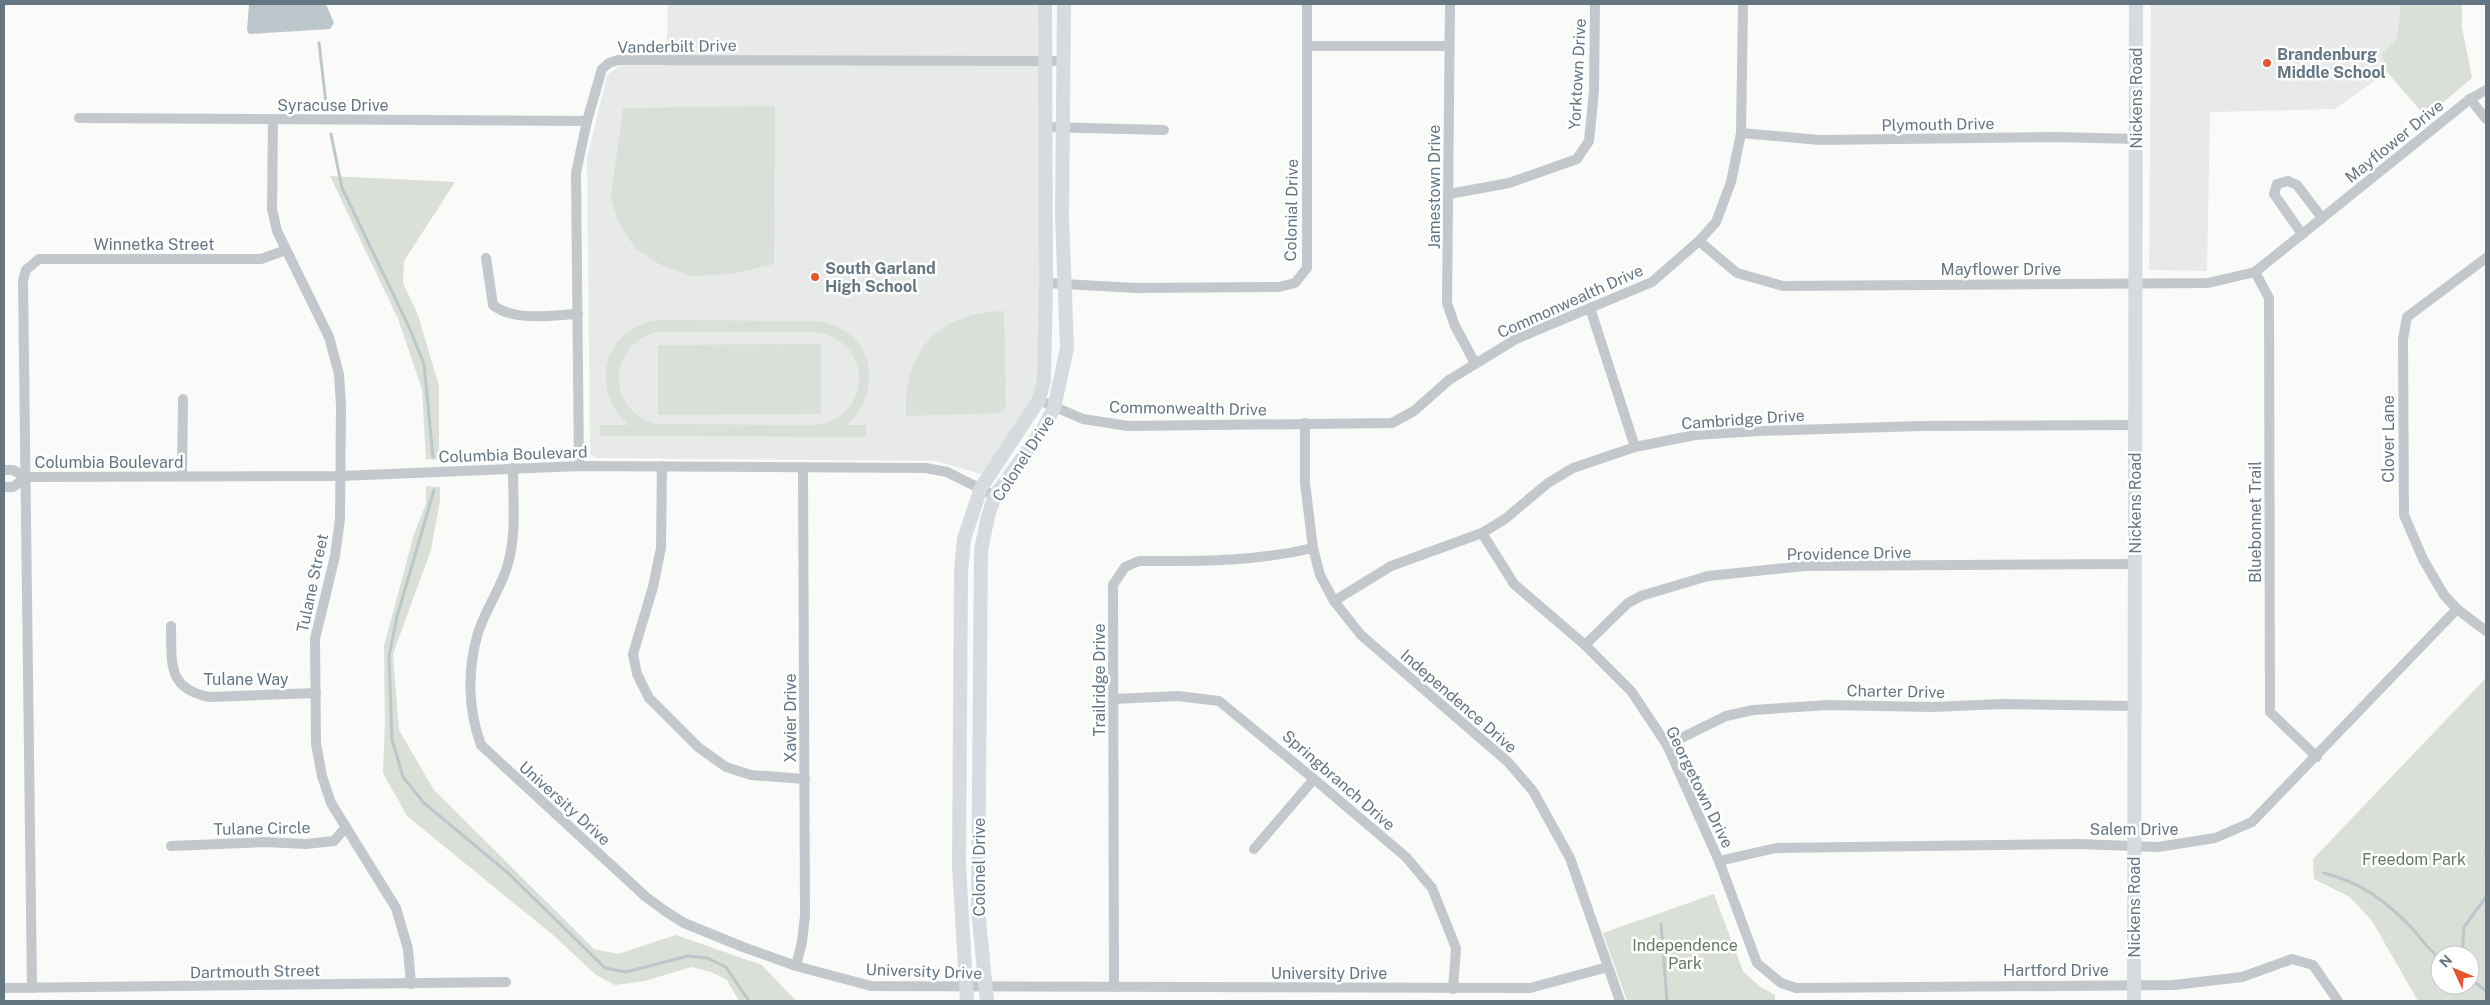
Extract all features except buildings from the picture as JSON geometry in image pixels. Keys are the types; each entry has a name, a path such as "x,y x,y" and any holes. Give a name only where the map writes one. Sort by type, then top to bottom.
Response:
{"street":[{"name":"Colonel Drive","path":"967,994 959,866 961,572 964,539 981,488 1039,400 1044,380 1046,283 1045,4"},
{"name":"Colonel Drive","path":"987,995 978,910 979,584 981,550 988,516 995,496 1043,429 1054,408 1067,348 1062,218 1064,4"},
{"name":"Colonial Drive","path":"1046,283 1136,288 1279,287 1295,283 1307,268 1307,4"},
{"name":"Jamestown Drive","path":"1450,4 1447,303 1455,326 1475,363"},
{"name":"Yorktown Drive","path":"1449,194 1509,183 1577,159 1588,141 1592,107 1595,4"},
{"name":"Commonwealth Drive","path":"1039,400 1083,419 1128,426 1392,423 1414,411 1449,380 1516,339 1652,282 1699,241 1716,222 1731,182 1741,133 1743,4"},
{"name":"Nickens Road","path":"2134,1001 2136,4"},
{"path":"1307,46 1449,46"},
{"name":"Vanderbilt Drive","path":"579,466 576,173 587,121 602,70 609,63 618,60 1064,61"},
{"name":"Mayflower Drive","path":"1699,241 1737,273 1783,286 2208,283 2255,272 2470,99 2486,90"},
{"path":"2470,99 2486,119"},
{"name":"Syracuse Drive","path":"79,118 587,121"},
{"name":"Tulane Street","path":"273,120 272,209 277,231 329,337 339,374 341,406 340,518 335,556 315,639 316,744 322,776 331,803 396,908 408,949 412,984"},
{"path":"1045,127 1164,130"},
{"name":"Plymouth Drive","path":"1741,133 1820,140 2056,137 2136,139"},
{"path":"2302,234 2274,194 2277,184 2288,181 2296,185 2322,218"},
{"name":"Winnetka Street","path":"26,477 23,281 26,270 39,259 260,259 286,250"},
{"path":"486,258 493,305 502,312 519,315 578,314"},
{"name":"Clover Lane","path":"2486,258 2407,317 2403,339 2404,515 2428,566 2444,594 2457,609 2486,631"},
{"name":"Bluebonnet Trail","path":"2255,272 2269,298 2270,712 2317,757"},
{"path":"1590,308 1635,447"},
{"path":"182,476 183,399"},
{"name":"Independence Drive","path":"1305,423 1305,482 1313,548 1320,575 1334,601 1361,636 1508,762 1533,791 1570,858 1620,1001"},
{"name":"Cambridge Drive","path":"1334,601 1392,566 1482,533 1505,519 1548,483 1574,468 1604,456 1635,447 1695,435 1759,431 1920,426 2135,425"},
{"name":"Columbia Boulevard","path":"4,470 13,470 26,477 341,476 579,466 926,468 948,472 995,496"},
{"path":"662,466 661,548 653,587 633,654 637,674 649,698 698,747 726,767 752,775 805,779"},
{"name":"University Drive","path":"513,468 513,542 507,566 478,632 470,692 474,728 481,745 646,897 684,923 796,966 871,986 987,995 1114,987 1530,988 1608,968"},
{"name":"Xavier Drive","path":"796,966 802,942 805,916 804,468"},
{"path":"26,477 32,988"},
{"name":"Columbia Boulevard","path":"4,487 13,487 26,477"},
{"name":"Georgetown Drive","path":"1482,533 1514,584 1585,645 1631,692 1667,745 1719,861 1756,963 1781,983"},
{"name":"Trailridge Drive","path":"1114,987 1113,585 1125,567 1139,561 1245,560 1279,556 1313,548"},
{"name":"Providence Drive","path":"1585,645 1628,603 1641,596 1708,576 1805,566 2134,564"},
{"name":"Salem Drive","path":"1719,861 1776,848 2134,845 2158,847 2215,838 2252,822 2317,757 2457,609"},
{"name":"Tulane Way","path":"171,626 172,668 178,681 193,694 210,697 316,693"},
{"name":"Springbranch Drive","path":"1114,699 1178,696 1219,701 1406,857 1432,888 1456,948 1453,989"},
{"name":"Charter Drive","path":"1667,745 1726,716 1753,710 1828,705 1932,707 2002,704 2134,706"},
{"path":"1254,849 1314,779"},
{"name":"Tulane Circle","path":"171,846 265,842 306,844 334,841 346,827"},
{"name":"Hartford Drive","path":"1781,983 1796,988 2174,985 2242,977 2292,959 2313,965 2338,1001"},
{"name":"Dartmouth Street","path":"4,988 506,982"}],"shaded area":[{"path":"249,4 326,4 334,23 330,29 249,34 247,30"},
{"name":"South Garland High School","path":"668,4 1041,4 1041,371 1034,402 984,475 936,461 596,458 590,454 587,158 607,75 619,66 666,66"},
{"name":"Brandenburg Middle School","path":"2151,4 2401,4 2397,38 2382,55 2387,72 2335,109 2210,112 2207,271 2149,270"}],"green space":[{"path":"2401,4 2462,4 2462,27 2472,78 2426,117 2387,72 2382,55 2397,38"},
{"path":"775,106 774,264 733,274 692,276 661,265 636,249 619,224 611,198 623,108"},
{"path":"330,176 455,182 404,261 403,283 418,315 439,386 439,460 426,459 422,389 398,319"},
{"path":"1004,311 1006,407 1000,413 906,416 907,393 911,372 918,355 929,340 943,328 960,319 981,313"},
{"path":"661,320 815,321 834,326 850,335 861,347 867,361 869,377 867,394 859,410 847,425 866,425 866,437 600,436 600,425 629,425 616,410 608,394 606,377 608,361 615,346 626,333 642,324","holes":["655,332 813,332 832,337 847,347 855,361 859,377 857,392 849,407 836,418 817,425 655,424 639,416 628,405 621,392 619,378 621,364 628,351 639,340"]},
{"path":"821,344 821,414 658,415 658,345"},
{"path":"426,486 440,487 440,500 431,550 393,654 399,730 434,790 594,949 618,954 676,935 762,965 796,1001 739,1001 727,980 711,972 691,967 645,981 615,985 596,975 553,935 407,816 383,773 385,724 384,646 414,534 426,504"},
{"name":"Freedom Park","path":"2486,678 2486,1001 2418,1001 2372,921 2350,897 2314,879 2313,859"},
{"name":"Independence Park","path":"1714,894 1743,971 1760,987 1775,995 1775,1001 1627,1001 1603,933"}],"waterway":[{"path":"319,43 326,103"},
{"path":"331,134 342,188 409,327 424,364 433,457"},
{"path":"434,490 397,617 389,656 392,739 403,777 424,803 508,873 605,968 626,972 688,956 707,958 726,967 749,1001"},
{"path":"2324,873 2361,887 2382,901 2411,927 2430,950"},
{"path":"2463,945 2464,927 2486,897"},
{"path":"1661,924 1667,1001"},
{"path":"2480,986 2486,991"}],"place":[{"name":"Brandenburg Middle School","path":"2267,63"},
{"name":"South Garland High School","path":"815,277"}]}
